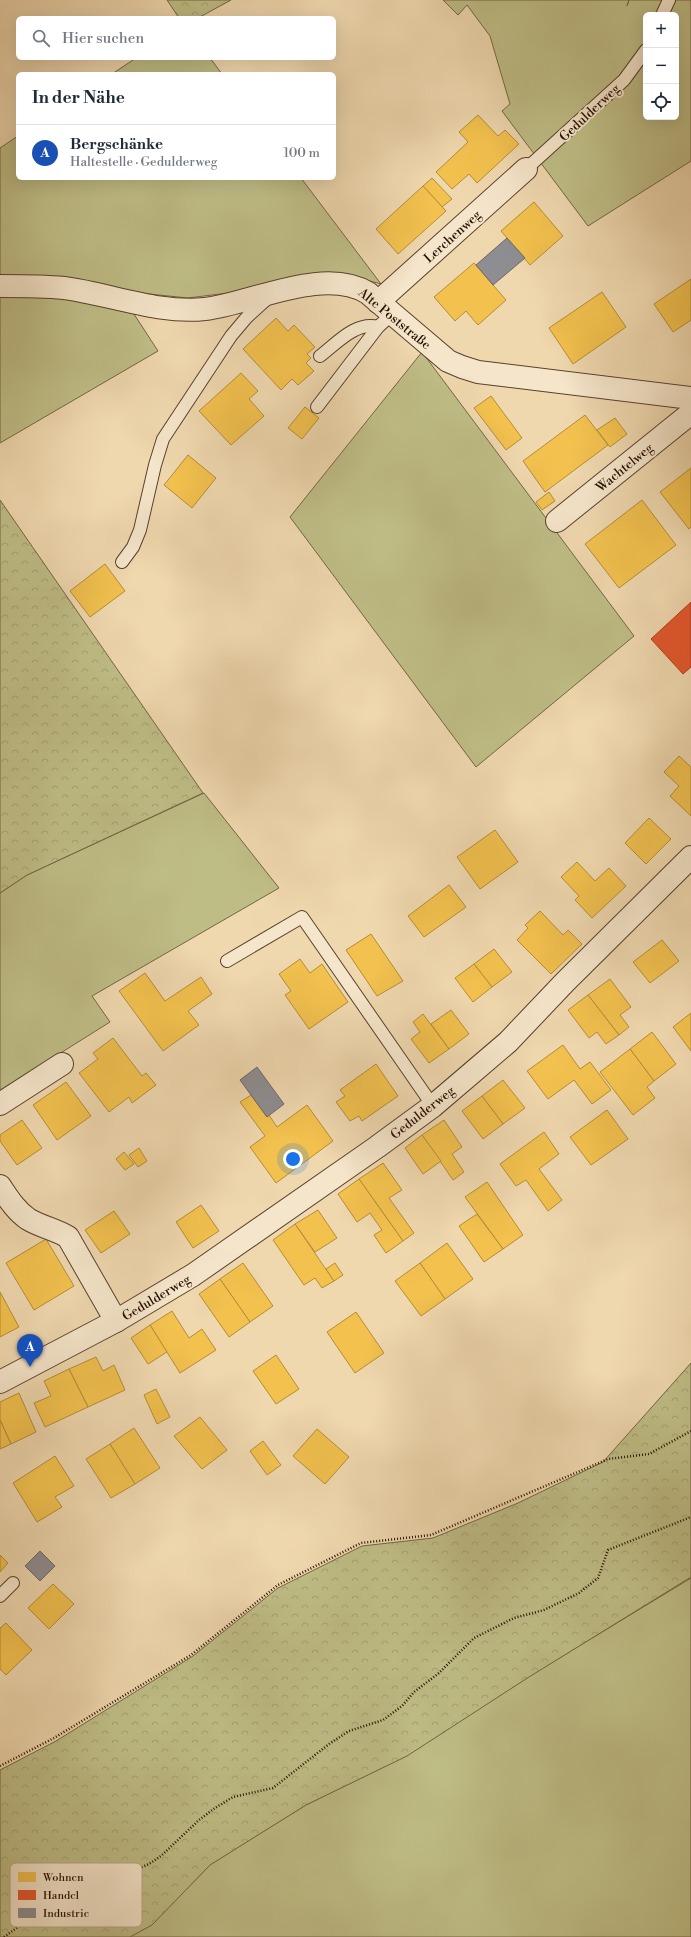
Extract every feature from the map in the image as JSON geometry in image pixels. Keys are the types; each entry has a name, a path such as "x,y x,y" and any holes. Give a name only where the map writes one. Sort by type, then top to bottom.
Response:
{"street":[{"name":"Lerchenweg","path":"383,314 526,169"},
{"name":"Alte Poststraße","path":"0,286 64,288 123,300 192,310 233,304 274,293 318,284 338,283 358,287 383,314 448,361 462,367 478,372 691,398"},
{"name":"Wachtelweg","path":"557,521 691,413"},
{"name":"Gedulderweg","path":"0,1382 116,1321 193,1275 377,1147 433,1106 508,1042 565,982 691,857"},
{"path":"0,1104 62,1064"},
{"name":"Gedulderweg","path":"0,1186 17,1210 28,1219 58,1230 68,1238 76,1249 116,1321"}],"lane":[{"path":"663,12 669,0"},
{"name":"Gedulderweg","path":"526,169 624,80 643,54"},
{"path":"122,562 133,547 140,530 155,465 164,439 231,336 247,317 274,293"},
{"path":"320,356 349,333 360,326 371,325 383,314"},
{"path":"317,407 383,314"},
{"path":"227,961 302,917 433,1106"},
{"path":"0,1596 13,1582"}],"path":[{"path":"0,1766 54,1738 191,1655 278,1585 361,1543 431,1535 608,1459 649,1454 691,1431"},
{"path":"142,1867 161,1856 199,1820 215,1808 233,1798 273,1788 329,1744 349,1731 383,1720 402,1706 414,1692 439,1673 474,1638 514,1618 544,1610 580,1593 598,1578 608,1550 691,1518"},
{"path":"4,1937 18,1927"}],"green space":[{"path":"167,0 231,0 202,16 178,16"},
{"path":"443,0 691,0 691,161 588,226 502,111 510,104 490,36 467,5 458,15"},
{"path":"133,60 212,60 220,72 115,72"},
{"path":"16,137 16,180 303,180 381,284 343,274 303,279 260,289 188,298 149,294 76,282 0,275 0,148"},
{"path":"0,295 67,298 130,308 158,351 0,443"},
{"path":"422,352 634,636 476,767 290,517"},
{"path":"0,500 203,793 27,875 0,893"},
{"path":"204,793 279,888 92,996 110,1022 0,1091 0,893 27,875"},
{"path":"691,1363 691,1577 529,1677 407,1756 306,1805 210,1865 152,1925 130,1937 0,1937 0,1770 56,1741 193,1656 278,1588 362,1546 433,1538 518,1503 603,1462"},
{"path":"691,1578 691,1937 129,1937 151,1925 211,1864 306,1805 406,1756 528,1677"}],"building: Wohnen":[{"path":"478,115 498,136 505,130 519,144 477,183 469,174 452,189 436,172 468,142 459,132"},
{"path":"432,178 452,199 442,207 423,186"},
{"path":"423,186 446,211 398,254 376,229"},
{"path":"534,202 563,236 530,265 501,231"},
{"path":"474,263 506,300 478,325 466,311 455,321 434,297"},
{"path":"691,279 691,320 673,332 654,304"},
{"path":"602,292 626,327 573,364 549,328"},
{"path":"276,318 288,331 294,325 315,347 307,354 311,358 306,363 314,371 298,385 292,379 281,390 243,349"},
{"path":"241,373 258,391 249,399 264,416 231,445 199,411"},
{"path":"491,396 522,438 506,450 474,408"},
{"path":"305,407 319,418 302,439 288,428"},
{"path":"585,415 608,445 545,492 523,461"},
{"path":"615,418 627,434 610,447 597,430"},
{"path":"188,455 216,478 192,508 164,485"},
{"path":"691,468 691,527 689,529 660,492"},
{"path":"549,492 555,501 542,510 536,502"},
{"path":"642,500 676,545 619,588 585,544"},
{"path":"105,564 125,591 90,617 70,591"},
{"path":"679,756 691,767 691,816 670,796 679,786 664,772"},
{"path":"649,818 671,839 646,864 625,843"},
{"path":"495,830 518,862 480,889 457,857"},
{"path":"577,862 595,881 609,868 626,886 592,918 575,900 579,896 561,877"},
{"path":"449,885 466,907 424,937 408,916"},
{"path":"540,911 563,935 568,930 582,944 551,974 517,940 528,928 525,925"},
{"path":"371,934 403,981 377,996 346,950"},
{"path":"662,940 679,961 650,983 633,962"},
{"path":"494,949 512,972 492,987 474,964"},
{"path":"300,959 310,973 322,964 348,1002 309,1029 285,995 291,991 279,974"},
{"path":"474,964 492,987 473,1002 455,978"},
{"path":"145,973 165,1001 201,977 212,994 188,1011 199,1025 163,1051 119,991"},
{"path":"610,979 631,1007 620,1015 629,1027 619,1035 588,995"},
{"path":"588,995 619,1035 606,1044 597,1032 589,1038 568,1010"},
{"path":"451,1010 469,1034 449,1049 431,1024"},
{"path":"691,1013 691,1051 673,1027"},
{"path":"423,1014 449,1049 429,1063 411,1039 420,1032 413,1022"},
{"path":"652,1032 676,1064 654,1081 630,1049"},
{"path":"113,1038 142,1076 146,1073 156,1085 132,1103 129,1097 109,1112 79,1073 98,1059 93,1053"},
{"path":"563,1045 580,1069 590,1062 611,1090 592,1104 574,1080 548,1099 527,1071"},
{"path":"630,1049 654,1081 647,1087 655,1098 633,1115 600,1072"},
{"path":"376,1064 398,1096 362,1121 359,1116 350,1121 336,1102 345,1096 340,1090"},
{"path":"503,1080 525,1108 503,1124 482,1096"},
{"path":"66,1082 91,1116 57,1140 33,1105"},
{"path":"251,1095 267,1117 269,1115 277,1127 307,1105 333,1141 276,1183 250,1147 265,1136 240,1102"},
{"path":"482,1096 503,1124 483,1139 462,1111"},
{"path":"607,1110 628,1139 591,1165 570,1137"},
{"path":"22,1120 42,1148 17,1165 0,1141 0,1135"},
{"path":"444,1120 462,1147 452,1154 464,1172 453,1180 422,1135"},
{"path":"544,1132 559,1154 539,1169 562,1200 548,1211 526,1180 516,1186 500,1164"},
{"path":"422,1135 441,1161 423,1174 405,1148"},
{"path":"139,1148 147,1161 138,1167 129,1155"},
{"path":"124,1152 134,1164 125,1170 116,1159"},
{"path":"383,1163 402,1190 389,1198 414,1233 403,1241 359,1179"},
{"path":"359,1179 403,1241 386,1253 374,1235 382,1230 370,1213 357,1222 338,1194"},
{"path":"487,1182 523,1235 503,1249 465,1197"},
{"path":"201,1205 219,1231 193,1248 176,1222"},
{"path":"318,1210 337,1238 315,1252 295,1224"},
{"path":"114,1211 130,1234 101,1253 85,1230"},
{"path":"477,1214 503,1249 484,1262 459,1226"},
{"path":"295,1224 334,1281 322,1288 315,1278 304,1285 273,1240"},
{"path":"46,1239 74,1286 34,1310 6,1263"},
{"path":"447,1243 473,1279 445,1299 420,1263"},
{"path":"243,1263 273,1306 250,1322 220,1279"},
{"path":"335,1263 343,1275 334,1281 326,1269"},
{"path":"420,1263 445,1299 421,1316 395,1281"},
{"path":"220,1279 250,1322 229,1337 199,1294"},
{"path":"0,1292 19,1327 0,1337"},
{"path":"172,1311 189,1338 202,1329 216,1350 180,1373 150,1325"},
{"path":"356,1312 384,1353 355,1373 327,1332"},
{"path":"150,1325 167,1352 148,1364 131,1338"},
{"path":"276,1355 299,1389 276,1404 253,1371"},
{"path":"96,1357 103,1371 114,1365 125,1390 88,1407 69,1369"},
{"path":"69,1369 88,1407 45,1427 34,1403 51,1396 44,1381"},
{"path":"156,1389 170,1417 157,1424 144,1395"},
{"path":"19,1393 36,1432 11,1444 0,1420 0,1402"},
{"path":"200,1417 227,1450 202,1469 174,1436"},
{"path":"0,1420 11,1444 0,1449"},
{"path":"134,1428 160,1468 135,1484 110,1444"},
{"path":"317,1429 349,1457 325,1484 293,1456"},
{"path":"263,1441 281,1465 267,1475 250,1451"},
{"path":"110,1444 135,1484 111,1498 86,1459"},
{"path":"55,1456 74,1486 55,1497 62,1507 37,1522 13,1483"},
{"path":"0,1555 8,1563 0,1572"},
{"path":"53,1584 74,1604 49,1629 28,1608"},
{"path":"6,1623 32,1650 6,1675 0,1669 0,1628"}],"building: Handel":[{"path":"691,602 691,667 683,674 651,639"}],"building: Industrie":[{"path":"507,238 525,258 493,285 476,265"},
{"path":"257,1067 284,1104 267,1117 240,1080"},
{"path":"40,1551 55,1566 40,1581 25,1566"}],"place":[{"name":"Bergschänke","path":"30,1367"}]}
